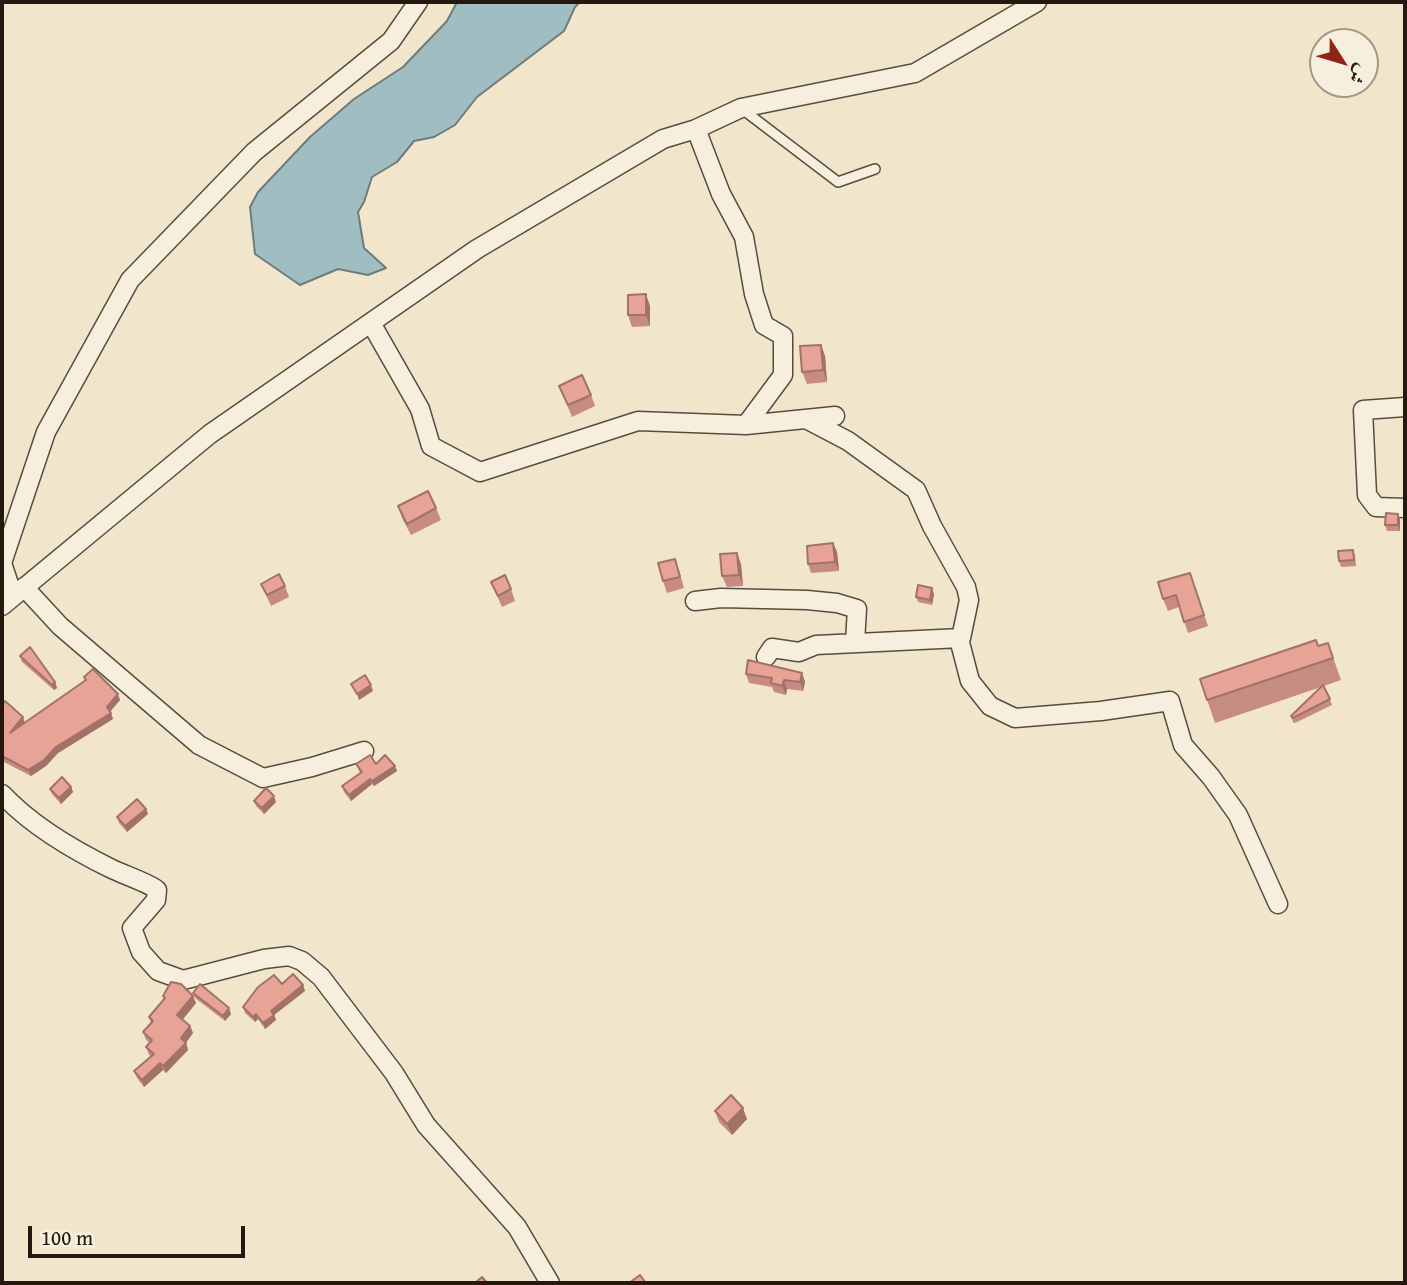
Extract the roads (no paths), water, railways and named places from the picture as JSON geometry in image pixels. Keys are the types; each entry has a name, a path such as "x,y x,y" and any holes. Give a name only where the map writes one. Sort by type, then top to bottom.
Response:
{"street":[{"path":"364,751 312,767 262,778 199,745 61,626 13,596 2,563 46,432 131,280 254,152 391,41 418,2"},
{"path":"13,596 211,434 489,243 663,139 696,129 741,108 915,74 1037,2"},
{"path":"696,129 721,194 744,237 754,294 764,325 783,336 783,374 746,425"},
{"path":"371,323 420,409 432,446 480,472 638,421 746,425 835,416"},
{"path":"1405,407 1363,410 1367,495 1377,507 1405,508"},
{"path":"806,419 848,441 916,490 932,526 966,587 969,600 959,639 970,681 990,706 1016,718 1101,711 1170,701 1183,745 1211,777 1238,815 1278,904"},
{"path":"695,601 721,598 837,603 857,609 855,642"},
{"path":"766,657 772,648 799,652 816,645 959,639"},
{"path":"2,794 51,834 109,868 157,890 156,900 132,929 141,952 158,971 183,981 264,959 289,956 302,961 321,977 394,1073 426,1125 517,1227 550,1283"}],"lane":[{"path":"741,108 838,182 875,169"}],"water":[{"path":"457,2 580,2 564,31 477,97 455,125 434,137 414,141 397,162 372,177 358,212 364,248 386,268 368,275 338,269 300,285 255,254 250,207 258,192 310,137 354,99 403,67 447,21"}]}
